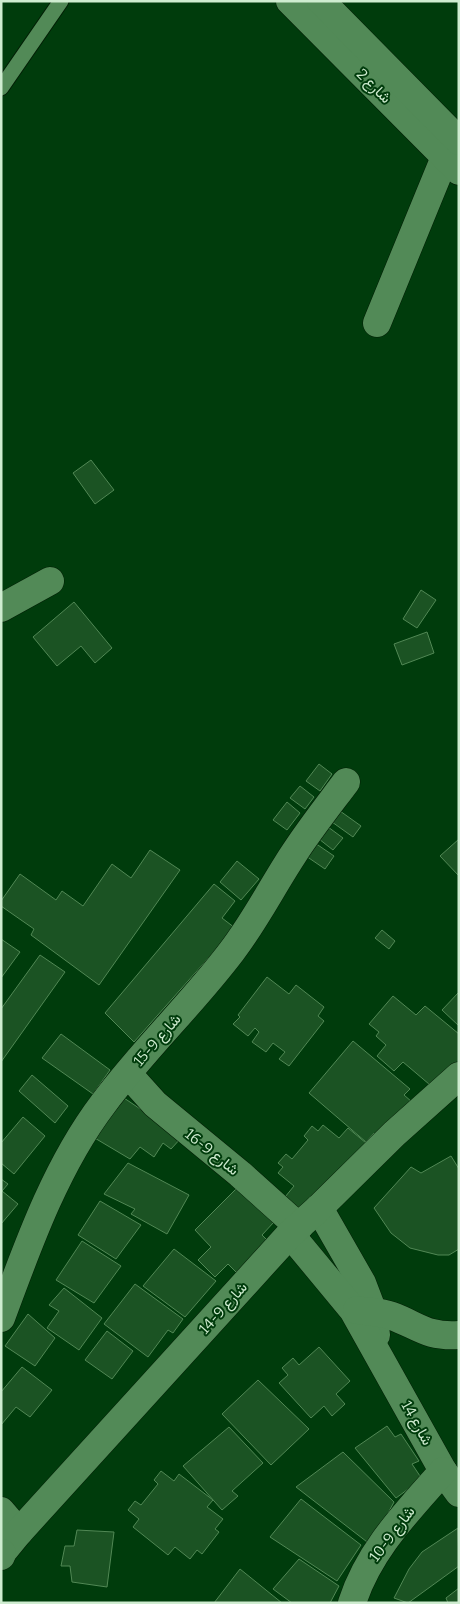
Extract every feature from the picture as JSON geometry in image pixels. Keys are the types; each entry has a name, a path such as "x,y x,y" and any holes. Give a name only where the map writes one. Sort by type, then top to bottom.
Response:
{"street":[{"name":"شارع 2","path":"290,1 339,35 454,156"},
{"name":"شارع 2","path":"321,1 339,35"},
{"path":"377,323 454,156"},
{"path":"1,608 50,581"},
{"name":"شارع 9-15","path":"1,1318 19,1267 59,1175 80,1137 103,1103 232,951 293,855 346,782"},
{"name":"شارع 9-16","path":"128,1074 155,1104 240,1174 294,1231 363,1311"},
{"name":"شارع 9-14","path":"2,1554 19,1532 294,1231 394,1134 459,1076"},
{"path":"319,1208 355,1269 363,1311 392,1316 424,1332 441,1336 459,1335"},
{"name":"شارع 14","path":"363,1311 378,1352 443,1472 459,1493"},
{"name":"شارع 9-10","path":"352,1603 358,1584 372,1556 394,1526 443,1472"},
{"path":"1,1512 19,1532"}],"lane":[{"path":"1,88 61,1"}],"building":[{"path":"91,460 114,490 95,504 73,473"},
{"path":"421,590 436,600 417,628 403,619"},
{"path":"74,602 112,648 95,663 81,646 57,666 33,637"},
{"path":"427,632 434,653 402,665 394,644"},
{"path":"319,764 332,774 320,791 306,781"},
{"path":"300,786 314,797 305,809 290,798"},
{"path":"287,802 300,813 287,830 273,820"},
{"path":"340,811 361,826 353,837 332,822"},
{"path":"328,827 343,838 333,850 319,839"},
{"path":"459,839 459,876 440,856"},
{"path":"315,843 334,856 325,869 306,856"},
{"path":"150,850 180,870 99,985 31,935 34,929 1,906 1,901 20,874 56,900 62,891 83,906 112,864 131,878"},
{"path":"237,861 259,879 241,900 220,882"},
{"path":"214,884 235,901 222,918 235,928 134,1042 105,1013"},
{"path":"382,930 395,941 389,949 375,938"},
{"path":"1,939 20,952 1,978"},
{"path":"40,955 65,972 1,1062 1,1009"},
{"path":"267,977 289,994 296,985 324,1007 318,1016 324,1021 289,1066 279,1059 285,1052 273,1043 266,1052 252,1042 259,1032 255,1028 248,1036 233,1024 240,1017 238,1015"},
{"path":"459,992 459,1026 442,1010"},
{"path":"393,996 416,1015 425,1006 459,1034 459,1062 436,1090 403,1062 394,1071 377,1056 386,1045 376,1036 379,1032 369,1024"},
{"path":"61,1034 110,1070 93,1094 42,1058"},
{"path":"353,1041 410,1089 404,1095 412,1102 380,1139 374,1133 366,1142 309,1093"},
{"path":"32,1075 68,1106 55,1123 19,1091"},
{"path":"121,1096 182,1137 171,1149 163,1143 154,1157 140,1147 130,1159 93,1137"},
{"path":"23,1117 45,1136 14,1174 1,1163 1,1143"},
{"path":"323,1125 339,1138 348,1128 366,1143 307,1215 285,1197 294,1186 278,1173 283,1167 278,1163 286,1154 292,1159 308,1140 304,1136 312,1126 318,1131"},
{"path":"451,1156 459,1169 459,1249 449,1255 438,1255 410,1248 391,1233 374,1208 411,1167 421,1173"},
{"path":"128,1163 189,1195 167,1234 131,1214 135,1209 104,1194"},
{"path":"1,1179 8,1184 2,1191 18,1204 1,1224"},
{"path":"239,1186 274,1222 262,1235 268,1241 236,1272 228,1264 215,1277 198,1260 211,1247 195,1230"},
{"path":"100,1201 141,1225 116,1259 78,1235"},
{"path":"82,1241 121,1266 94,1303 56,1280"},
{"path":"174,1249 216,1281 185,1317 143,1286"},
{"path":"135,1284 183,1319 173,1333 168,1330 148,1357 104,1324"},
{"path":"64,1288 102,1318 79,1350 47,1328 59,1311 49,1305"},
{"path":"28,1314 55,1338 35,1366 5,1346"},
{"path":"107,1331 133,1351 112,1379 85,1360"},
{"path":"319,1347 350,1381 336,1394 345,1404 332,1416 324,1406 311,1418 279,1383 288,1375 282,1368 293,1358 299,1365"},
{"path":"22,1367 52,1390 30,1417 16,1407 1,1425 1,1392"},
{"path":"258,1380 309,1429 271,1465 222,1414"},
{"path":"387,1426 395,1437 401,1434 419,1461 412,1464 422,1479 396,1498 355,1448"},
{"path":"229,1427 263,1463 232,1491 238,1496 222,1510 183,1466"},
{"path":"343,1452 394,1502 371,1545 296,1487"},
{"path":"161,1471 174,1481 179,1474 213,1500 207,1507 223,1519 215,1529 219,1532 202,1554 197,1550 190,1559 175,1547 168,1555 133,1527 139,1519 128,1510 135,1501 141,1505 158,1484 154,1480"},
{"path":"301,1499 361,1545 337,1581 270,1537"},
{"path":"458,1528 459,1566 408,1603 394,1598 409,1569 422,1552"},
{"path":"77,1530 114,1532 107,1587 72,1582 70,1566 61,1566 65,1546 74,1546"},
{"path":"299,1559 339,1586 330,1603 292,1603 273,1589"},
{"path":"240,1569 282,1603 214,1603"},
{"path":"459,1588 459,1603 448,1603 446,1598"}]}
